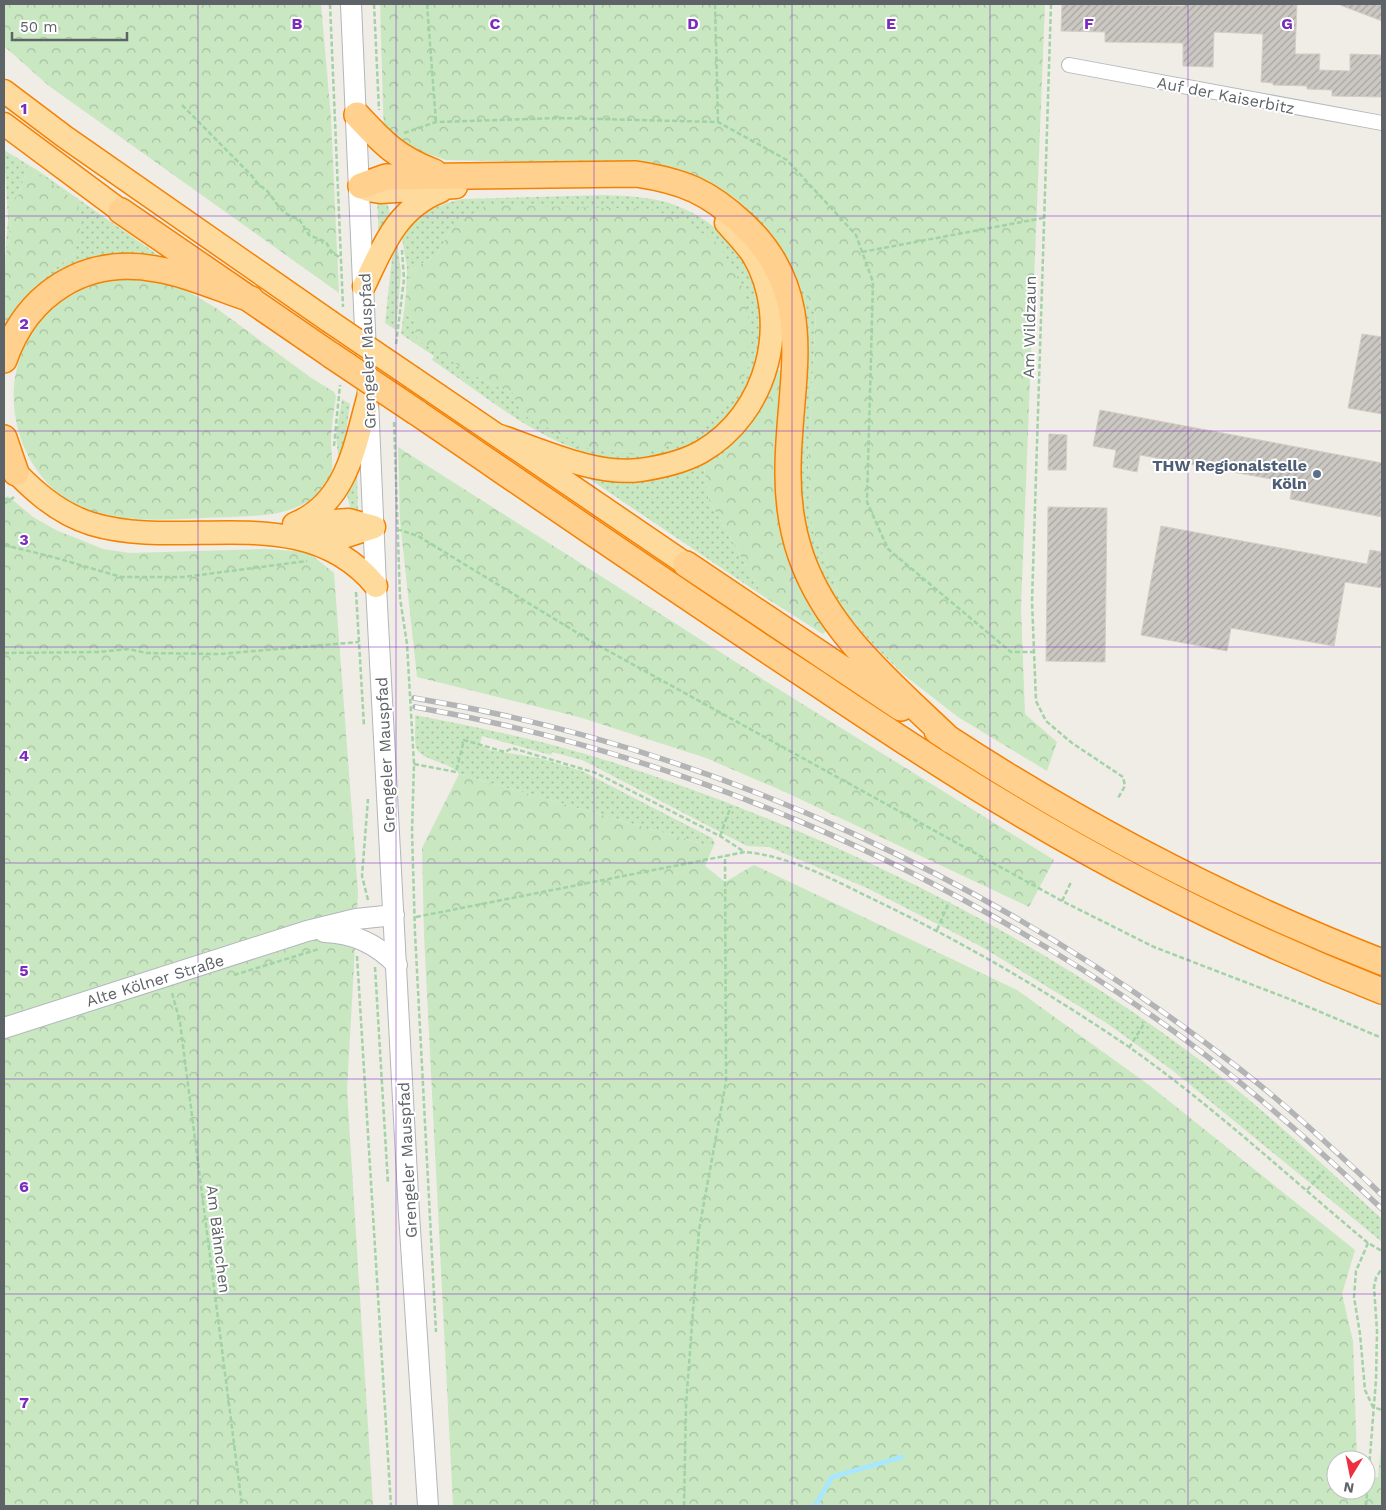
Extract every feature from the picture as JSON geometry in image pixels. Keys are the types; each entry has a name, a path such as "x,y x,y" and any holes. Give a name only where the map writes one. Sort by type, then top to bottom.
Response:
{"highway":[{"path":"4,92 65,137 329,321 686,564 950,740 1124,842 1253,908 1382,962"},
{"path":"357,115 395,154 447,182 598,173 636,174 663,178 713,198 752,232 779,272 794,317 796,370 788,491 794,531 801,556 811,580 842,629 883,674 950,740"},
{"path":"4,124 121,211 331,355 760,646 1005,805 1107,863 1249,935 1382,991"},
{"path":"361,186 386,177 447,182 605,184 653,187 691,199 709,210 740,239 753,255 762,277 772,323 770,347 761,384 738,420 722,437 701,452 670,464 638,470 610,470 580,463 497,435"},
{"path":"364,286 384,244 410,208 447,182"},
{"path":"4,360 16,330 36,305 61,285 89,272 117,266 159,269 251,299"},
{"path":"296,531 336,492 350,462 370,391"},
{"path":"4,438 8,471 55,506 92,524 141,532 296,531 343,537 374,527"},
{"path":"296,531 363,572 376,586"},
{"path":"1311,962 1382,1004"}],"main road":[{"name":"Grengeler Mauspfad","path":"351,4 370,391 376,586 428,1506"},
{"name":"Alte Kölner Straße","path":"4,1028 169,985 307,931 373,916 394,915"},
{"name":"Alte Kölner Straße","path":"307,931 344,933 358,937 383,951 396,965"}],"street":[{"name":"Auf der Kaiserbitz","path":"1070,65 1382,123"}],"path":[{"path":"428,4 436,122"},
{"path":"715,4 718,122"},
{"name":"Am Wildzaun","path":"1051,4 1032,602 1036,701 1046,721 1072,743 1123,777 1125,786 1118,798"},
{"path":"182,105 252,176 257,186 268,193 271,200 286,215 299,219 309,235 326,242 332,253 341,258"},
{"path":"862,252 1043,218"},
{"path":"374,527 397,530 418,536 594,643 1062,901 1154,947 1292,1000 1382,1038"},
{"path":"4,545 121,577 184,577 312,561"},
{"path":"4,653 99,652 129,649 146,653 220,654 358,642 364,732"},
{"path":"436,1342 412,832 414,764 456,772 464,740 505,752 512,748 596,773 720,836 745,852"},
{"path":"368,791 367,828 362,876 373,916"},
{"path":"720,836 731,806"},
{"path":"416,918 745,852 766,854 791,863 937,930 1036,987 1129,1048 1189,1093 1368,1243 1382,1251"},
{"path":"684,1506 686,1405 699,1230 726,1082 725,856"},
{"path":"1062,901 1071,882"},
{"path":"937,930 949,902"},
{"path":"227,976 320,948"},
{"path":"356,950 358,1007 391,1506"},
{"path":"169,985 181,991"},
{"name":"Am Bähnchen","path":"169,985 180,1022 242,1506"},
{"path":"1129,1048 1145,1022"},
{"path":"1307,1190 1324,1171"},
{"path":"1368,1243 1356,1271 1354,1297 1360,1334 1365,1390 1373,1407 1382,1410"},
{"path":"1366,1506 1377,1331 1374,1287 1381,1269"}],"green space":[{"path":"4,4 321,4 331,118 339,293 49,86 4,46"},
{"path":"380,4 1045,4 1021,607 1025,714 1057,742 1047,771 958,717 904,675 841,604 832,574 813,531 808,460 816,313 779,245 761,219 739,201 688,172 635,164 446,160 384,140"},
{"path":"4,150 37,170 171,264 4,339 16,309 40,280 75,253 28,166 19,194 11,201 11,221 4,272 8,220"},
{"path":"28,166 78,203 80,232 75,253 40,280 16,309 4,339 4,272 11,221 11,201 19,194"},
{"path":"712,186 739,201 761,219 779,245 816,313 808,460 813,531 832,574 841,604 904,675 858,628 845,611 822,574 807,533 803,516 800,481 806,393 806,329 801,301 792,274 779,249 761,227 739,206"},
{"path":"631,196 667,202 723,235 751,276 760,322 753,369 730,411 695,443 648,459 591,454 548,437 489,400 432,360 434,356 401,334 404,311 414,322 418,340 486,382 513,393 453,225 438,253 412,270 406,293 407,268 401,232 429,211 463,199"},
{"path":"386,198 392,221 379,241 377,199"},
{"path":"487,205 652,209 686,222 717,243 744,291 749,324 748,367 735,397 698,435 639,455 591,450 521,414 513,393 486,382 417,340 414,322 404,311 412,270 438,253 453,225"},
{"path":"397,241 401,272 396,330 385,323 392,258"},
{"path":"135,277 171,284 189,292 216,308 310,377 334,392 336,396 331,435 332,470 329,482 322,492 304,504 274,514 155,520 99,514 81,508 53,489 36,468 23,445 16,420 14,395 17,369 25,345 38,322 57,302 75,290 94,284"},
{"path":"778,370 786,371 782,454 828,629 823,634 763,596 709,500 704,468 743,439 743,424 769,378"},
{"path":"342,399 350,404 344,446 339,464 336,435"},
{"path":"743,424 743,439 704,468 709,500 763,596 576,470 616,476"},
{"path":"398,447 767,682 1054,860 1029,907 785,792 706,758 579,717 417,677 400,521"},
{"path":"357,470 358,514 352,514 346,491"},
{"path":"8,496 33,517 56,530 103,549 130,553 266,549 308,552 334,573 358,893 347,1090 373,1506 4,1506 4,498"},
{"path":"415,715 491,730 566,748 691,789 766,818 840,850 914,884 985,922 1055,962 1123,1006 1189,1052 1239,1091 1382,1219 1382,1242 1172,1070 1105,1022 982,947 867,888 769,847 747,846 582,760 552,752 551,755 482,736 480,744 489,750 539,758 582,771 712,838 715,843 713,847 459,774 449,766 419,752 415,743"},
{"path":"459,774 713,847 705,866 725,882 754,865 1017,990 1149,1085 1355,1250 1342,1294 1353,1341 1357,1450 1326,1450 1326,1500 1376,1500 1376,1477 1378,1477 1382,1435 1382,1506 453,1506 424,935 422,848"}],"building":[{"path":"1062,4 1184,6 1184,4 1297,4 1295,54 1320,54 1319,70 1350,71 1350,54 1382,55 1382,97 1332,96 1332,90 1307,89 1307,86 1273,85 1273,83 1261,82 1263,34 1214,32 1213,67 1183,66 1183,43 1105,42 1105,32 1061,31"},
{"path":"1340,4 1382,4 1382,21 1340,5"},
{"path":"1362,334 1382,337 1382,414 1348,408"},
{"path":"1100,410 1382,463 1382,517 1290,499 1293,483 1140,455 1137,472 1113,467 1116,450 1093,446"},
{"path":"1049,434 1067,435 1066,470 1048,470"},
{"path":"1048,507 1107,508 1105,662 1046,661"},
{"path":"1161,526 1367,564 1370,550 1382,552 1382,588 1345,582 1334,646 1231,628 1227,651 1141,635"}],"waterway":[{"path":"815,1506 832,1477 902,1457"}],"railway":[{"path":"414,698 526,720 636,751 745,788 851,833 954,883 1054,940 1149,1003 1241,1070 1313,1131 1382,1195"},
{"path":"415,707 513,727 610,753 705,784 798,821 889,862 978,908 1064,958 1148,1013 1210,1058 1269,1106 1382,1209"}],"place":[{"name":"THW Regionalstelle Köln","path":"1317,474"}]}
